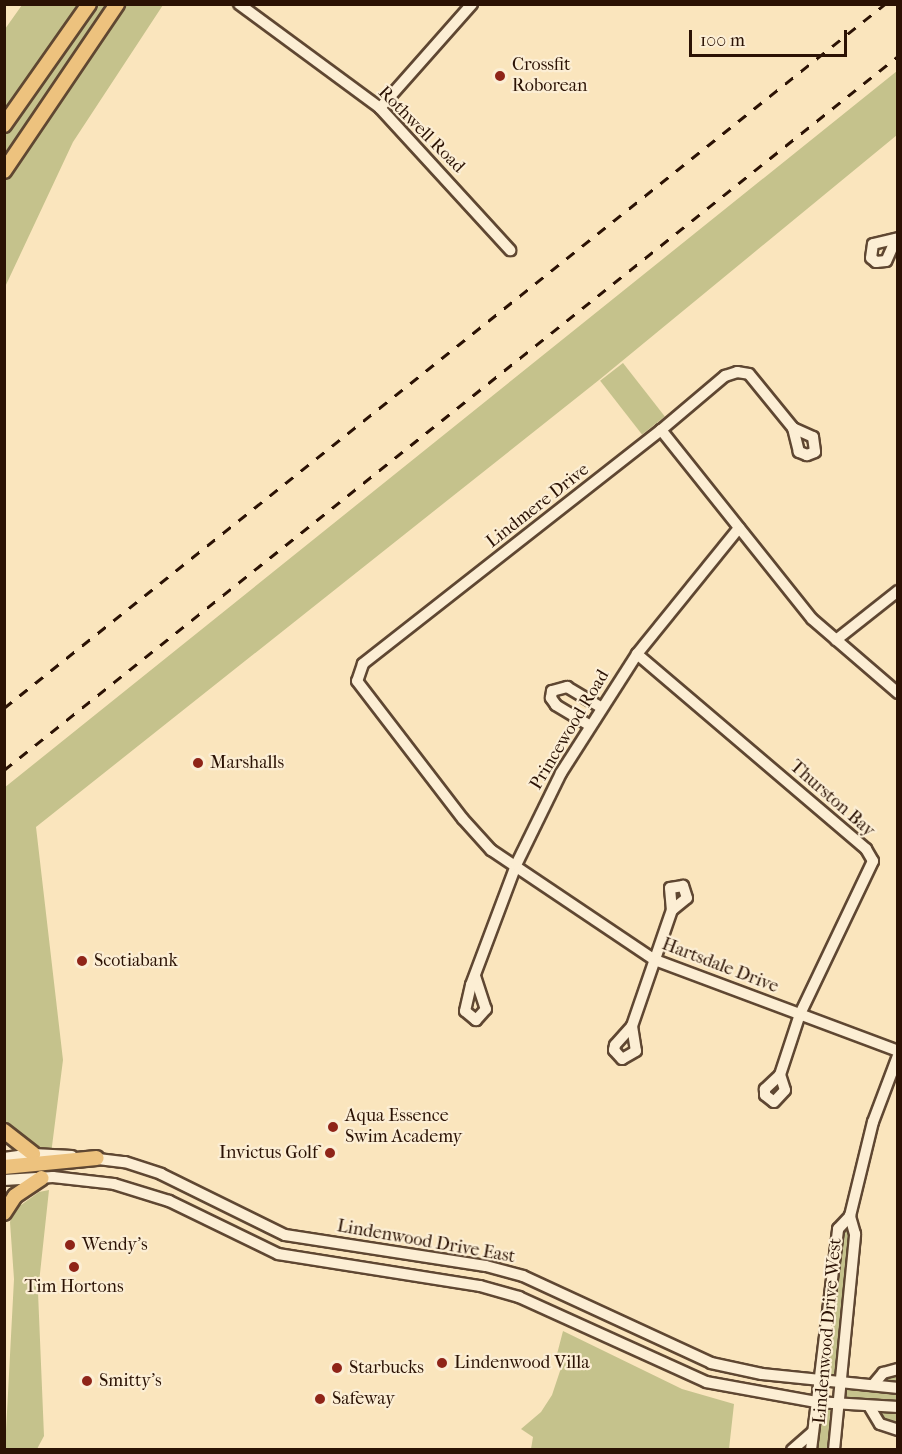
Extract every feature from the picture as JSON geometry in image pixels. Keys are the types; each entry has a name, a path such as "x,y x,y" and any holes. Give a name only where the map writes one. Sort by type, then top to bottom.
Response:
{"main road":[{"path":"4,125 88,4"},
{"path":"4,171 117,4"},
{"path":"4,1131 33,1154"},
{"path":"4,1167 97,1158"},
{"path":"4,1213 15,1196 42,1178"}],"street":[{"name":"Rothwell Road","path":"239,4 380,108 510,250"},
{"path":"380,108 472,4"},
{"path":"792,428 748,374 737,372 725,376 661,430 812,619 897,693"},
{"name":"Lindmere Drive","path":"516,865 476,835 362,688 357,681 358,671 661,430"},
{"name":"Princewood Road","path":"475,976 516,865 589,725 637,654 739,528"},
{"path":"836,640 897,591"},
{"name":"Thurston Bay","path":"637,654 871,854 873,866 838,929 800,1014 780,1075"},
{"path":"589,725 556,705 551,698 552,691 558,686 567,687 600,707"},
{"name":"Hartsdale Drive","path":"516,865 655,960 800,1014 897,1054"},
{"path":"632,1026 672,910"},
{"name":"Lindenwood Drive West","path":"811,1449 838,1229 850,1216 873,1122 897,1054"},
{"name":"Lindenwood Drive East","path":"4,1158 33,1154 97,1158 161,1174 285,1235 505,1270 561,1291 651,1338 702,1359 737,1370 818,1381 873,1384 897,1388"},
{"name":"Lindenwood Drive East","path":"4,1180 94,1179 131,1188 168,1201 278,1254 480,1286 519,1296 686,1375 733,1390 816,1402 897,1407"},
{"name":"Lindenwood Drive West","path":"834,1449 855,1234 850,1216"},
{"path":"873,1384 884,1373 897,1369"},
{"path":"869,1406 880,1424 897,1430"},
{"name":"Lindenwood Drive West","path":"792,1449 813,1432"}],"shaded area":[{"path":"22,5 163,5 73,142 5,287 5,29"},
{"path":"897,71 897,135 599,380 36,827 63,1060 51,1154 33,1154 5,1131 4,788"},
{"path":"623,363 665,417 642,434 600,381"},
{"path":"49,1190 38,1292 44,1436 37,1449 5,1450 14,1279 10,1222 17,1203 21,1205 39,1192"},
{"path":"850,1216 855,1234 841,1382 873,1384 897,1369 897,1430 887,1429 869,1406 839,1403 834,1449 792,1450 813,1432 816,1402 838,1403 840,1383 817,1381 838,1229"},
{"path":"563,1331 682,1389 734,1404 729,1449 531,1449 533,1437 521,1429 541,1412 552,1395 563,1362 556,1358"}],"railway":[{"path":"4,708 885,4"},
{"path":"4,770 898,56"}],"place":[{"name":"Crossfit Roborean","path":"500,76"},
{"name":"Marshalls","path":"198,763"},
{"name":"Scotiabank","path":"82,961"},
{"name":"Aqua Essence Swim Academy","path":"333,1127"},
{"name":"Invictus Golf","path":"330,1153"},
{"name":"Wendy's","path":"70,1245"},
{"name":"Tim Hortons","path":"74,1267"},
{"name":"Lindenwood Villa","path":"442,1363"},
{"name":"Starbucks","path":"337,1368"},
{"name":"Smitty's","path":"87,1381"},
{"name":"Safeway","path":"320,1399"}]}
